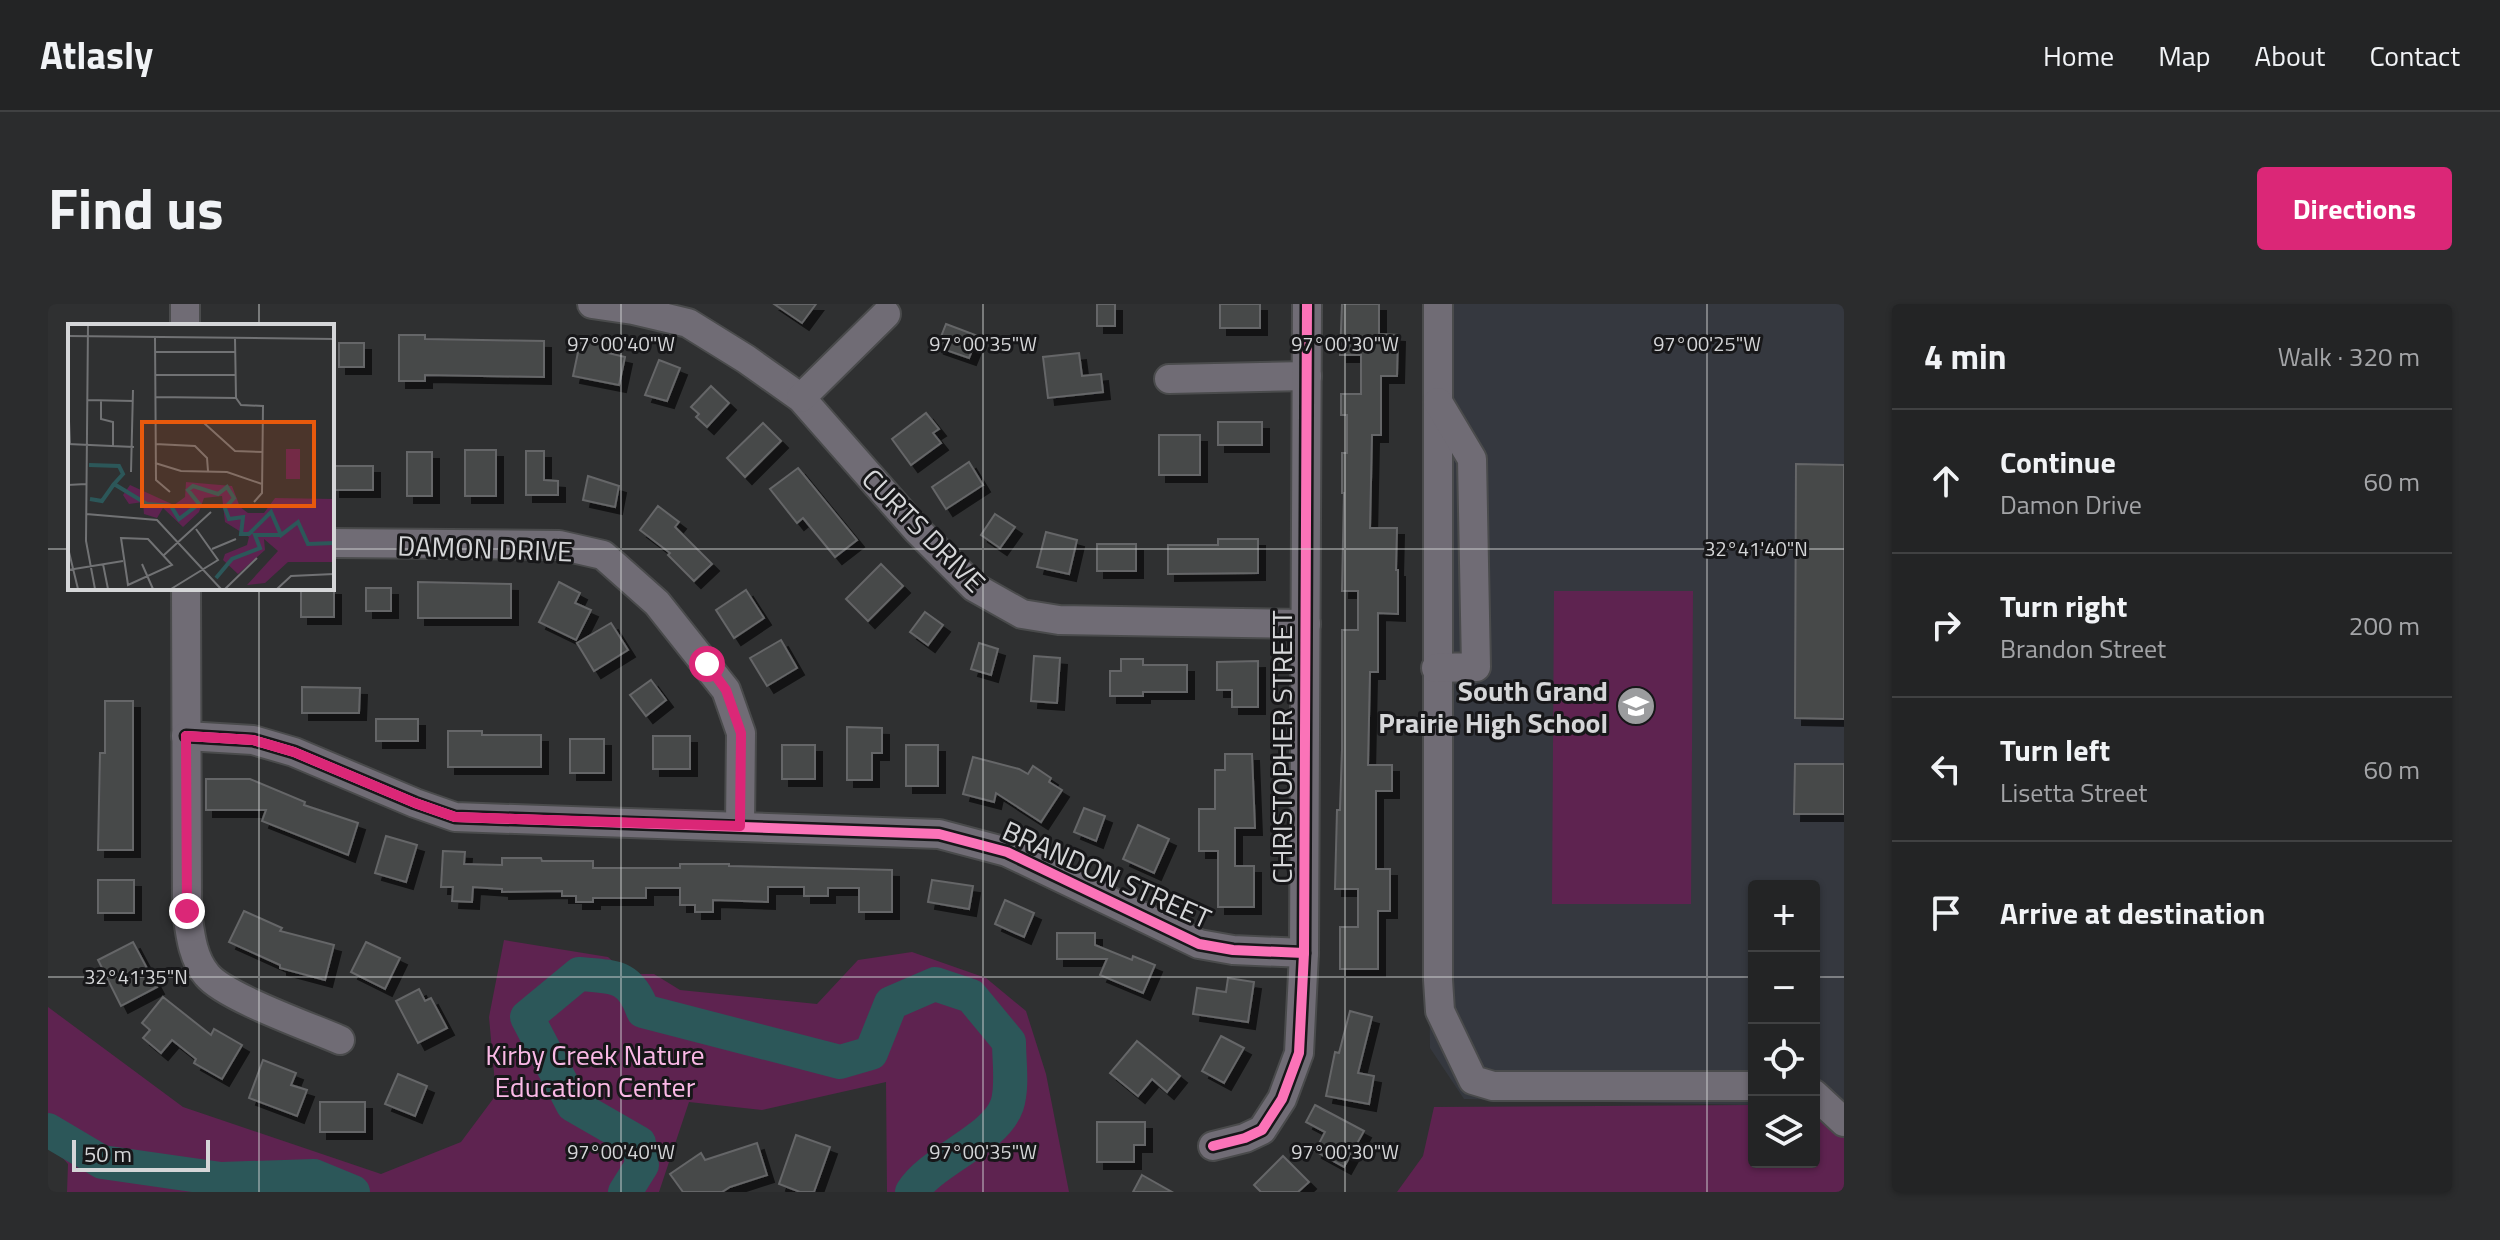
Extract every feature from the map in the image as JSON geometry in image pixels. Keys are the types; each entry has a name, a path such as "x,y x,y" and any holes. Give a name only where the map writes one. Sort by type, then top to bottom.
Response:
{"street":[{"name":"CURTS DRIVE","path":"592,304 688,323 801,398 917,530 974,587 1022,614 1059,620 1306,624"},
{"name":"CHRISTOPHER STREET","path":"1213,1146 1262,1130 1282,1099 1299,1053 1304,953 1307,304"},
{"path":"1438,304 1436,668 1440,1011 1473,1080 1493,1086 1748,1086"},
{"path":"801,398 886,314"},
{"path":"1169,379 1307,376"},
{"path":"1436,668 1476,667 1472,459 1438,402"},
{"name":"DAMON DRIVE","path":"334,543 559,545 603,555 657,603 726,690 741,733 740,826"},
{"path":"186,590 187,911 193,950 207,976 236,995 340,1040"},
{"name":"BRANDON STREET","path":"186,736 253,740 294,752 455,817 939,834 1007,852 1199,944 1233,950 1304,953"},
{"path":"1816,1096 1844,1122"}],"shaded area":[{"name":"South Grand Prairie High School","path":"1432,304 1844,304 1844,1106 1820,1105 1820,880 1748,880 1748,1105 1464,1099 1430,1048 1427,773"}],"green space":[{"path":"1554,591 1693,591 1691,904 1552,904"},
{"name":"Kirby Creek Nature Education Center","path":"504,940 608,957 627,974 654,974 680,990 817,1004 858,960 912,952 986,978 1026,1011 1046,1074 1069,1192 887,1192 886,1082 762,1110 689,1102 659,1192 67,1192 68,1164 53,1147 48,1148 48,1007 183,1107 381,1174 461,1142 496,1095 489,1017"},
{"path":"1748,1105 1748,1168 1820,1168 1820,1105 1844,1106 1844,1192 1397,1192 1423,1156 1434,1107"}],"building":[{"path":"774,304 816,304 802,323"},
{"path":"1097,304 1115,304 1115,326 1097,326"},
{"path":"1220,304 1260,304 1260,328 1220,328"},
{"path":"1342,304 1379,304 1379,334 1398,335 1397,376 1381,376 1381,435 1372,435 1370,528 1397,528 1398,570 1398,614 1378,613 1378,672 1370,672 1368,765 1392,765 1392,791 1376,791 1376,869 1390,869 1390,911 1378,911 1378,969 1340,969 1340,927 1358,927 1358,889 1335,889 1342,750 1342,630 1358,630 1358,591 1342,591 1342,453 1347,453 1347,415 1341,415 1341,394 1361,394 1361,355 1340,355"},
{"path":"946,324 978,336 969,358 937,347"},
{"path":"399,335 425,335 425,339 544,341 544,377 425,375 425,381 399,381"},
{"path":"581,338 610,344 608,353 625,357 619,385 573,376"},
{"path":"339,343 364,343 364,367 339,367"},
{"path":"1079,353 1082,376 1101,374 1103,392 1048,398 1043,357"},
{"path":"659,360 680,368 667,401 645,395"},
{"path":"711,386 729,403 707,427 691,407"},
{"path":"926,413 939,429 933,433 941,443 911,465 892,439"},
{"path":"1218,422 1262,422 1262,445 1218,445"},
{"path":"763,423 781,441 745,477 727,458"},
{"path":"1159,435 1200,435 1200,475 1159,475"},
{"path":"465,450 496,450 496,496 465,496"},
{"path":"526,451 544,451 544,480 558,481 558,495 526,495"},
{"path":"407,452 432,452 432,496 407,496"},
{"path":"969,462 983,485 946,509 932,487"},
{"path":"1796,464 1844,465 1844,719 1795,718"},
{"path":"334,466 373,466 373,490 334,490"},
{"path":"798,468 857,540 835,557 803,518 797,523 770,489"},
{"path":"588,476 619,486 615,507 583,500"},
{"path":"658,506 679,522 675,527 712,564 694,581 668,555 670,553 640,530"},
{"path":"995,514 1015,527 1000,548 981,535"},
{"path":"1046,532 1077,540 1069,574 1037,567"},
{"path":"1218,539 1258,539 1258,573 1168,574 1168,545 1218,545"},
{"path":"1097,544 1136,544 1136,571 1097,571"},
{"path":"881,564 903,586 868,621 846,599"},
{"path":"418,582 511,584 511,618 418,618"},
{"path":"559,582 580,593 575,603 591,610 576,640 539,622"},
{"path":"366,588 391,588 391,611 366,611"},
{"path":"301,590 334,590 334,617 301,617"},
{"path":"746,590 764,618 734,638 716,610"},
{"path":"925,612 943,625 928,645 910,632"},
{"path":"611,623 628,650 594,671 577,643"},
{"path":"781,640 797,668 767,686 750,658"},
{"path":"979,643 998,649 991,675 971,669"},
{"path":"1034,656 1060,658 1057,703 1031,701"},
{"path":"1121,659 1143,659 1143,665 1187,665 1187,692 1110,696 1110,671 1121,671"},
{"path":"1258,661 1258,707 1232,707 1232,690 1217,690 1217,662"},
{"path":"651,680 666,700 646,716 630,695"},
{"path":"302,687 360,688 359,713 302,713"},
{"path":"105,701 133,701 133,850 98,850 100,753 105,753"},
{"path":"376,719 418,719 418,741 376,741"},
{"path":"847,727 882,728 882,753 872,753 872,780 847,780"},
{"path":"448,731 482,731 482,735 541,735 541,767 448,767"},
{"path":"653,736 690,736 690,769 653,769"},
{"path":"570,739 604,739 604,773 570,773"},
{"path":"782,745 815,745 815,779 782,779"},
{"path":"906,745 938,745 938,786 906,786"},
{"path":"1225,754 1252,754 1255,828 1235,828 1235,866 1254,866 1254,907 1218,907 1218,851 1199,851 1199,809 1215,809 1215,770 1225,770"},
{"path":"973,757 1028,774 1033,766 1062,790 1041,822 996,793 994,802 963,794"},
{"path":"1795,764 1844,764 1844,814 1794,814"},
{"path":"206,779 250,779 305,802 304,805 358,823 348,855 262,821 266,810 206,810"},
{"path":"1084,808 1105,816 1096,841 1074,832"},
{"path":"1138,825 1169,839 1154,873 1123,859"},
{"path":"386,836 417,845 406,882 375,873"},
{"path":"443,851 465,852 464,864 502,865 502,858 541,858 542,861 593,861 593,868 680,868 680,864 729,864 892,870 892,912 859,912 859,888 828,888 828,896 804,896 804,887 768,887 768,902 713,900 713,912 695,912 695,905 680,905 680,888 646,888 646,898 593,898 593,902 576,902 576,896 562,896 562,891 502,892 502,889 473,887 472,902 452,901 453,887 441,887"},
{"path":"98,880 134,880 134,913 98,913"},
{"path":"932,880 973,886 969,909 928,902"},
{"path":"1005,900 1034,913 1024,937 995,924"},
{"path":"244,911 282,928 280,931 334,945 325,980 280,968 280,965 229,942"},
{"path":"1057,933 1095,933 1095,945 1132,960 1133,956 1155,965 1143,993 1100,975 1107,959 1057,959"},
{"path":"133,942 157,987 121,1006 98,960"},
{"path":"366,942 400,958 385,989 351,972"},
{"path":"1228,978 1254,982 1248,1022 1193,1014 1197,988 1226,992"},
{"path":"419,989 425,1001 431,998 447,1028 418,1043 396,1001"},
{"path":"163,997 211,1035 214,1029 242,1045 222,1079 194,1063 196,1059 172,1040 161,1053 143,1038 150,1030 142,1023"},
{"path":"1350,1011 1372,1017 1358,1073 1374,1076 1369,1104 1326,1096 1335,1052 1339,1053"},
{"path":"1221,1036 1244,1048 1224,1083 1202,1071"},
{"path":"1137,1041 1180,1076 1167,1092 1152,1079 1138,1096 1110,1073"},
{"path":"263,1060 296,1073 291,1085 307,1090 297,1116 249,1098"},
{"path":"398,1074 427,1086 415,1116 385,1104"},
{"path":"320,1102 365,1102 365,1132 320,1132"},
{"path":"1315,1105 1364,1131 1344,1167 1315,1151 1325,1132 1306,1122"},
{"path":"1097,1122 1145,1122 1145,1145 1134,1145 1134,1162 1097,1162"},
{"path":"796,1135 830,1147 814,1192 800,1192 779,1184"},
{"path":"757,1143 767,1175 722,1192 683,1192 670,1174 701,1153 705,1160"},
{"path":"1283,1156 1309,1182 1298,1192 1261,1192 1254,1185"},
{"path":"1142,1175 1172,1192 1133,1192"}],"waterway":[{"path":"625,1192 642,1165 639,1143 573,1105 527,1017 579,974 612,978 627,984 643,1011 840,1062 871,1053 891,1003 935,984 971,996 1009,1042 1007,1105 990,1129 934,1170 912,1192"},
{"path":"48,1130 102,1162 221,1179 314,1176 353,1192"}],"cycle path":[{"path":"1213,1146 1262,1130 1282,1099 1299,1053 1304,953 1307,304"},
{"path":"186,736 253,740 294,752 455,817 939,834 1007,852 1199,944 1233,950 1304,953"}],"place":[{"name":"South Grand Prairie High School","path":"1636,706"}],"route":[{"path":"187,911 186,736 253,740 294,752 455,817 740,826 741,733 726,690 707,664"}]}
